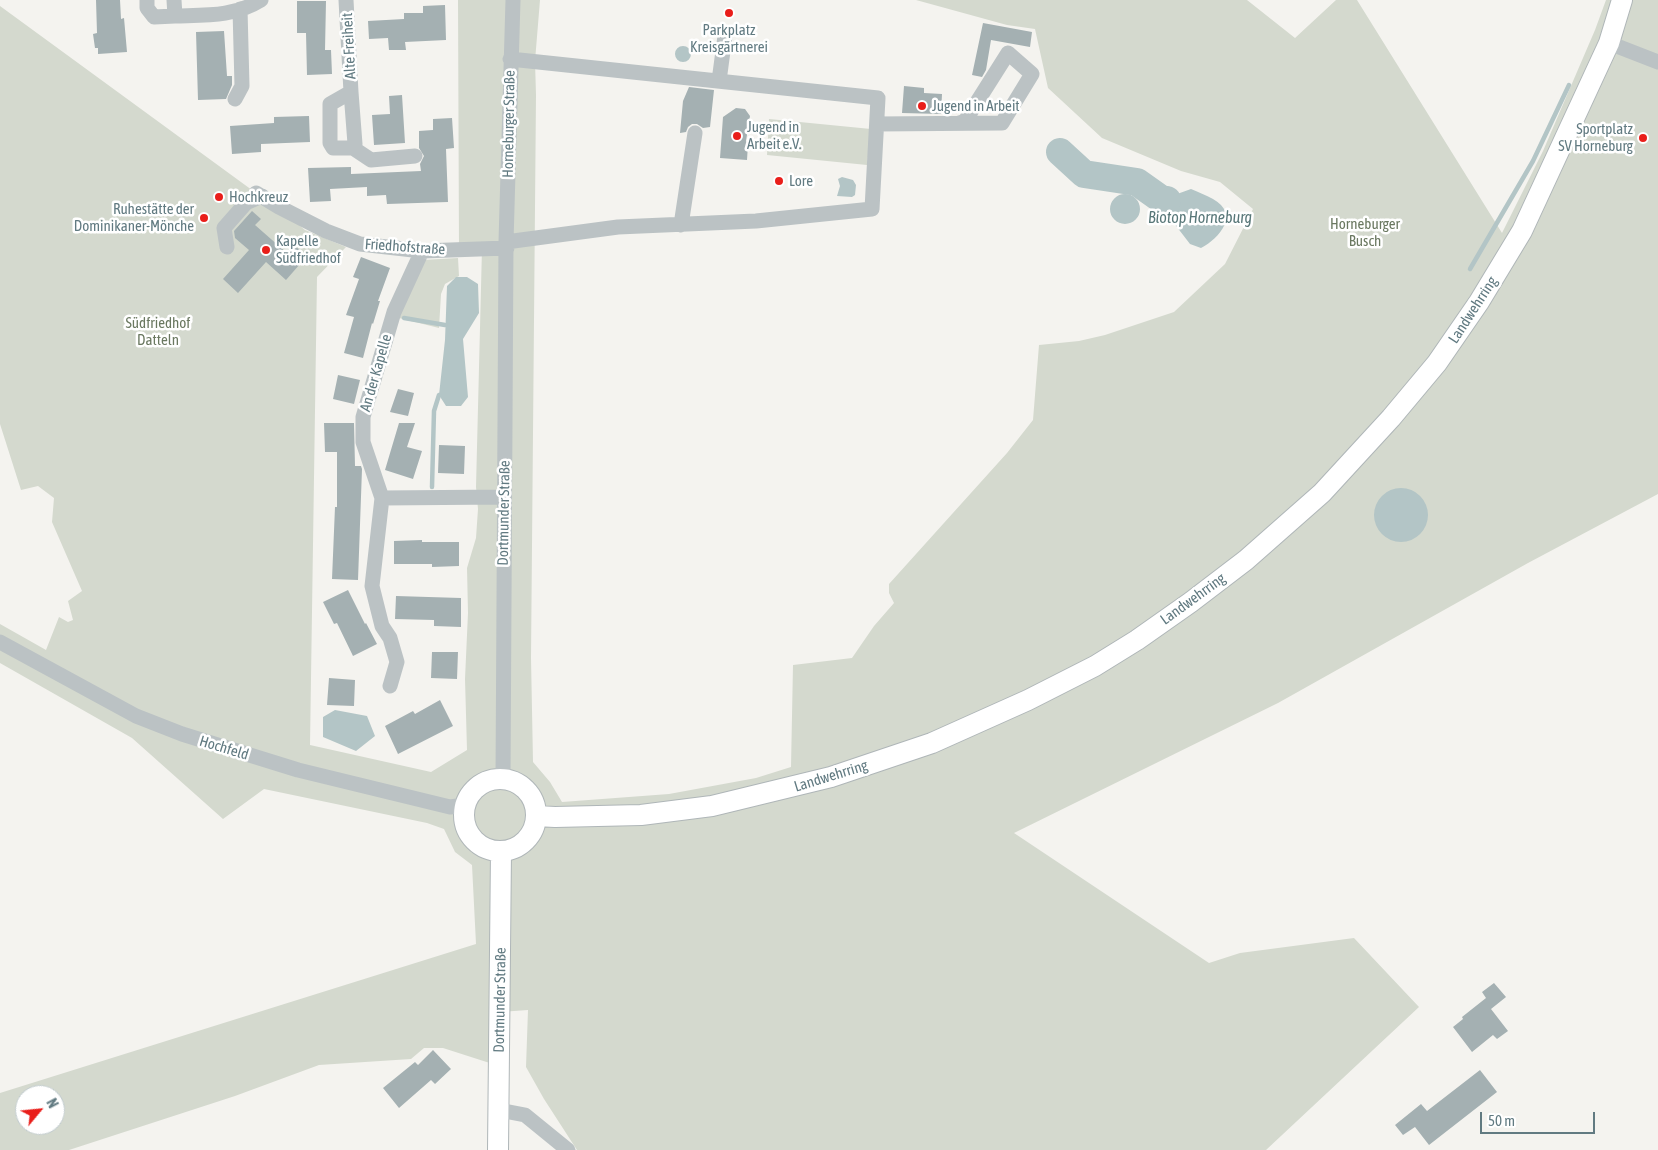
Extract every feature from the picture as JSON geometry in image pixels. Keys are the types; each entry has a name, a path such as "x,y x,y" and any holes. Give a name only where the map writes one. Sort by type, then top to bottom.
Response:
{"main road":[{"name":"Landwehrring","path":"536,816 641,815 712,806 773,793 831,777 932,742 1028,700 1095,666 1192,602 1246,560 1322,493 1391,418 1437,363 1479,302 1522,231 1609,43 1622,0"},
{"path":"503,779 513,781 523,787 530,795 536,816 531,832 521,844 512,849 501,851 490,849 471,837 466,827 464,816 465,805 479,785 490,780 503,779"},
{"name":"Dortmunder Straße","path":"498,1150 501,851"}],"street":[{"path":"147,0 147,8 154,18 222,15 253,5 261,0"},
{"path":"174,0 175,16"},
{"name":"Alte Freiheit","path":"347,0 355,144 353,148 333,148 330,143 330,104 351,92"},
{"name":"Horneburger Straße","path":"507,245 510,59 513,0"},
{"path":"235,99 242,86 240,9"},
{"path":"719,81 725,36"},
{"path":"1609,43 1658,62"},
{"path":"510,59 878,98 877,124 959,124 1002,123 1032,74 1008,53 965,121 959,124"},
{"name":"Friedhofstraße","path":"227,247 224,228 246,203 259,194 279,207 318,227 360,244 422,250 507,245 618,227 756,220 872,208 877,124"},
{"path":"681,225 695,133"},
{"path":"353,148 371,160 415,156"},
{"name":"Dortmunder Straße","path":"503,779 507,245"},
{"name":"An der Kapelle","path":"390,686 397,662 390,638 382,626 372,586 382,498 363,442 363,417 394,312 422,250"},
{"path":"382,498 504,497"},
{"name":"Hochfeld","path":"0,642 136,716 182,734 298,770 450,807 465,805"},
{"path":"499,1110 525,1115 568,1150"}],"green space":[{"path":"458,0 540,0 535,61 531,658 533,762 550,782 562,802 669,794 756,778 791,767 793,665 852,658 874,626 894,603 889,593 889,584 1007,453 1033,420 1039,345 1079,341 1105,335 1174,312 1225,264 1253,209 1220,182 1181,171 1102,138 1048,88 1035,29 1007,25 916,0 1247,0 1295,38 1336,0 1357,0 1502,233 1543,151 1606,0 1658,0 1658,494 1528,563 1278,703 1014,833 1209,963 1240,953 1354,938 1419,1007 1266,1150 577,1150 526,1067 528,1010 500,1012 499,1066 443,1048 424,1048 411,1059 319,1065 235,1096 69,1150 0,1150 0,1093 15,1088 15,1135 65,1135 65,1085 26,1085 476,944 472,865 455,852 444,829 427,823 264,789 223,819 132,738 0,663 0,624 46,650 59,617 68,622 73,620 68,601 82,591 52,522 54,498 38,486 21,490 0,424 0,6 279,208 305,230 346,247 317,277 310,745 431,772 467,750 465,679 468,613 467,568 476,538 478,509 476,487 482,248 459,249"},
{"path":"769,119 871,129 867,165 767,155"},
{"path":"458,258 459,276 445,284 441,294 439,328 399,318 423,260"}],"water":[{"path":"680,46 686,46 691,51 689,60 680,62 675,57 675,51"},
{"path":"842,177 853,180 856,185 855,195 852,197 837,196 840,186 838,179"},
{"name":"Biotop Horneburg","path":"1191,189 1213,199 1221,205 1225,212 1226,218 1220,232 1201,248 1190,244 1170,218 1166,198"},
{"path":"1125,194 1136,198 1140,209 1136,220 1125,224 1114,220 1110,209 1114,198"},
{"path":"456,277 467,277 478,284 479,313 463,339 468,397 461,406 446,406 439,395 445,340 447,286"},
{"path":"1401,488 1411,490 1420,496 1426,505 1428,515 1426,525 1420,534 1411,540 1401,542 1391,540 1382,534 1376,525 1374,515 1376,505 1382,496 1391,490"},
{"path":"335,710 367,716 375,736 356,751 323,737 323,717"}],"building":[{"path":"96,0 120,0 121,19 124,18 127,52 98,54 93,34 97,33"},
{"path":"297,1 326,1 325,50 331,50 332,74 307,75 306,33 297,33"},
{"path":"445,5 446,40 405,42 406,50 389,50 388,38 369,39 368,21 404,19 404,13 423,13 423,6"},
{"path":"983,23 1032,32 1030,47 991,40 986,70 982,77 972,75"},
{"path":"224,31 227,76 232,76 232,85 226,99 198,100 196,32"},
{"name":"Jugend in Arbeit","path":"904,86 924,88 924,93 942,94 941,114 902,113"},
{"path":"689,87 714,90 710,127 703,128 697,124 692,124 686,132 680,133 683,101"},
{"path":"402,95 405,143 374,145 372,115 390,114 389,96"},
{"name":"Jugend in Arbeit e.V.","path":"736,108 745,109 750,116 746,141 748,144 747,160 720,158 723,117"},
{"path":"309,116 310,142 261,144 261,152 232,154 230,126 274,123 274,117"},
{"path":"452,118 454,148 446,149 448,202 387,204 386,195 367,196 367,187 330,189 331,201 310,202 308,168 351,167 351,174 421,171 420,164 424,156 419,148 419,131 433,130 433,119"},
{"name":"Kapelle Südfriedhof","path":"252,211 261,219 255,225 288,254 295,246 307,256 286,280 266,262 238,293 223,279 249,250 235,238 234,231"},
{"path":"361,257 390,268 378,301 380,301 363,358 344,353 354,317 346,315 359,279 353,277"},
{"path":"338,375 360,380 354,404 333,399"},
{"path":"398,389 414,393 408,416 390,412"},
{"path":"324,423 354,423 355,466 361,466 362,469 358,580 332,579 335,507 337,507 337,452 325,452"},
{"path":"399,423 415,423 407,447 422,451 413,479 385,470"},
{"path":"439,445 465,446 464,474 438,473"},
{"path":"422,540 422,542 459,542 459,566 432,567 432,564 394,564 394,541"},
{"path":"348,590 377,644 353,656 337,623 334,624 323,602"},
{"path":"396,596 461,598 461,627 434,626 434,620 395,619"},
{"path":"432,652 458,652 457,679 431,678"},
{"path":"329,678 355,680 354,706 327,705"},
{"path":"440,700 453,726 398,754 385,726 413,711 415,714"},
{"path":"1494,983 1506,997 1491,1009 1508,1031 1497,1039 1493,1035 1472,1052 1453,1027 1463,1019 1462,1017 1486,998 1482,992"},
{"path":"433,1050 451,1069 435,1084 431,1080 399,1108 383,1088 415,1062 418,1065"},
{"path":"1480,1070 1497,1092 1429,1145 1415,1127 1403,1135 1395,1125 1421,1104 1427,1111"}],"waterway":[{"path":"1470,269 1533,161 1569,85"},
{"path":"1060,152 1084,174 1137,182 1161,199 1167,200"},
{"path":"404,318 445,325"},
{"path":"432,487 434,411 439,395"}],"place":[{"name":"Parkplatz Kreisgärtnerei","path":"729,13"},
{"name":"Jugend in Arbeit","path":"922,106"},
{"name":"Jugend in Arbeit e.V.","path":"737,136"},
{"name":"Sportplatz SV Horneburg","path":"1643,138"},
{"name":"Lore","path":"779,181"},
{"name":"Hochkreuz","path":"219,197"},
{"name":"Ruhestätte der Dominikaner-Mönche","path":"204,218"},
{"name":"Kapelle Südfriedhof","path":"266,250"}],"park label":[{"name":"Horneburger Busch","path":"1365,232"},
{"name":"Südfriedhof Datteln","path":"158,332"}]}
